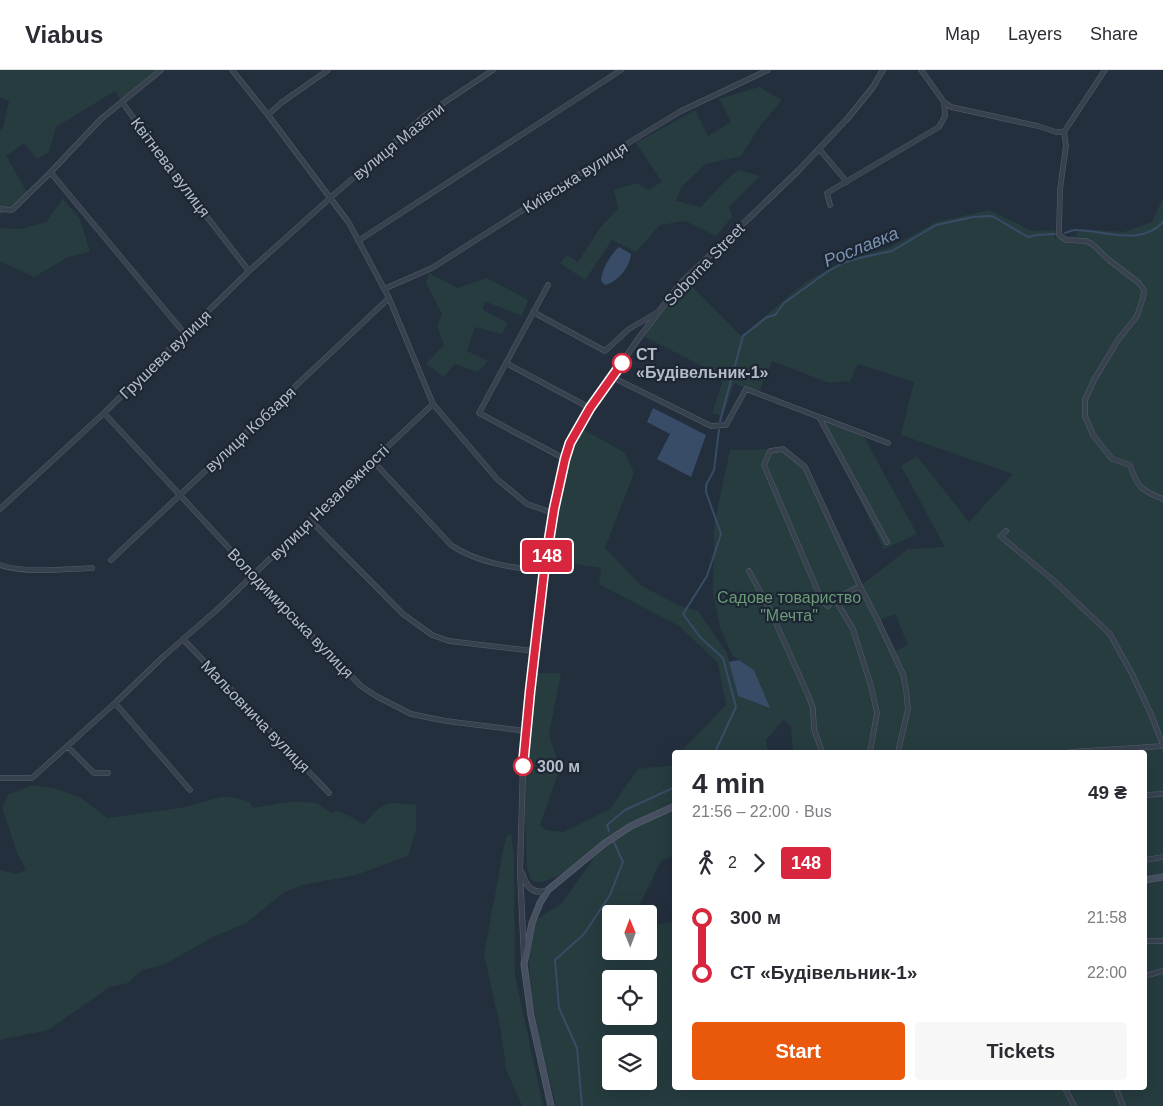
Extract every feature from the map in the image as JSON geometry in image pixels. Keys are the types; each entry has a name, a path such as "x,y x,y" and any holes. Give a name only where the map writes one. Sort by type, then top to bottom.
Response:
{"main road":[{"path":"551,1106 531,1016 524,964 532,923 540,903 548,890 611,838 631,826 672,807"},
{"path":"1147,880 1163,878"}],"street":[{"name":"Квітнева вулиця","path":"161,70 122,102 186,190 250,271"},
{"path":"232,70 343,215 389,298 433,404 497,479 527,504 554,513"},
{"path":"268,115 281,103 328,70"},
{"name":"вулиця Мазепи","path":"329,199 424,116 493,70"},
{"path":"358,241 621,70"},
{"name":"Київська вулиця","path":"384,289 432,268 625,144 681,111 768,70"},
{"name":"Soborna Street","path":"524,964 520,870 526,731 544,571 554,513 570,443 590,408 680,284 819,149 873,87 883,70"},
{"path":"921,70 944,102 951,107 1038,126 1056,132 1064,132"},
{"path":"1106,70 1064,132 1066,146 1060,188 1059,235 1066,240 1086,241 1092,244 1139,283 1144,290 1137,316 1118,340 1094,380 1085,400 1085,416 1093,435 1112,459 1130,465 1140,487 1145,492 1163,499"},
{"path":"0,209 12,210 51,173 101,119 122,102"},
{"path":"830,205 828,193 939,127 945,116 944,102"},
{"path":"819,149 847,182"},
{"path":"51,173 185,334"},
{"name":"Грушева вулиця","path":"0,509 104,413 250,271 329,199"},
{"path":"548,286 479,413 565,459"},
{"name":"вулиця Кобзаря","path":"111,560 389,298"},
{"path":"534,312 605,351 629,329 659,311"},
{"path":"506,362 590,408"},
{"path":"612,377 711,426 726,425 746,389 888,443"},
{"name":"вулиця Незалежності","path":"0,778 32,778 220,607 372,460 433,404"},
{"name":"Володимирська вулиця","path":"104,413 179,496 361,686 411,714 446,721 526,731"},
{"path":"820,417 887,542"},
{"path":"860,586 835,599 828,606 822,601 764,465 770,451 783,449 805,466 860,586 894,653 903,674 908,709 898,750"},
{"path":"372,460 451,545 465,555 522,569 544,571"},
{"path":"310,520 403,614 432,635 449,642 534,651"},
{"path":"1006,531 1000,536 1053,580 1110,634 1132,674 1163,745 1097,750"},
{"path":"0,564 10,567 36,569 92,568"},
{"path":"749,571 771,612 808,694 813,708 814,729 821,750"},
{"path":"835,599 853,629 871,686 877,713 870,750"},
{"name":"Мальовнича вулиця","path":"183,639 329,793"},
{"path":"115,703 190,790"},
{"path":"67,746 94,773 108,773"},
{"path":"1147,795 1163,794"},
{"path":"1147,860 1163,857"},
{"path":"520,870 525,882 533,891 542,892 548,890"},
{"path":"1147,941 1163,941"},
{"path":"1147,975 1163,971"},
{"path":"1066,1090 1074,1106"},
{"path":"1117,1090 1123,1106"}],"green space":[{"path":"0,70 161,70 122,102 115,91 56,127 49,152 37,159 24,143 6,156 30,197 0,215 0,130 3,128 9,101 0,97"},
{"path":"759,87 782,100 760,126 741,156 706,164 682,186 676,201 701,207 738,170 760,176 729,207 732,217 716,236 685,221 660,225 636,252 612,240 585,280 560,263 567,255 578,262 600,228 618,209 614,190 637,183 648,190 662,182 636,143 695,110 708,136 731,122 719,99"},
{"name":"Садове товариство \"Мечта\"","path":"1163,198 1163,1106 556,1106 531,992 529,945 532,923 562,903 603,845 572,868 553,878 538,882 531,880 527,868 523,766 532,673 561,673 549,735 560,768 540,825 546,830 564,832 610,809 638,769 672,765 672,856 661,861 639,905 602,905 602,960 658,960 658,924 672,922 672,1090 1147,1090 1147,750 793,750 791,726 783,720 766,740 768,750 683,750 726,705 718,663 679,626 599,584 601,568 546,559 565,459 579,427 625,453 634,473 605,548 642,586 680,606 698,611 727,653 738,696 769,707 754,670 732,655 720,627 713,594 714,525 730,450 783,449 805,467 860,586 908,549 945,547 901,466 917,456 969,522 1013,474 901,435 914,382 858,364 849,383 844,381 829,383 772,361 758,394 734,383 723,416 712,413 724,377 641,335 685,279 741,336 806,282 843,261 889,248 936,222 989,210 1033,231 1055,230 1054,238 1077,236 1076,234 1079,229 1124,232 1152,222","holes":["895,614 908,645 894,652 879,621"]},
{"path":"63,199 80,219 90,252 68,257 34,277 0,261 0,228 21,229 46,222"},
{"path":"429,273 458,288 487,278 528,300 522,316 484,301 483,310 508,323 502,334 475,327 467,351 488,361 478,372 455,364 444,377 426,364 444,345 437,326 442,314 426,283"},
{"path":"819,417 864,437 917,534 884,549"},
{"path":"33,785 54,788 80,797 107,818 181,808 221,797 233,797 250,802 253,808 294,801 317,803 332,813 337,811 348,815 363,825 385,804 416,805 416,829 408,856 356,875 302,885 283,893 246,923 213,937 163,965 142,970 128,983 110,987 48,1030 0,1040 0,870 17,874 26,870 17,853 2,807 9,794"},
{"path":"511,834 514,855 515,975 543,1106 522,1106 506,1069 501,1031 484,954 506,836"}],"water":[{"path":"619,247 631,254 630,259 619,277 605,285 601,281 603,272 610,258"},
{"path":"653,408 706,435 691,477 657,459 670,434 647,422"},
{"path":"739,660 754,670 770,708 738,696 729,662"}],"waterway":[{"name":"Рославка","path":"720,421 743,336 767,317 775,315 784,303 827,272 843,263 892,251 936,225 973,217 992,216 1028,237 1055,234"},
{"name":"Рославка","path":"1065,233 1076,230 1133,236 1154,230 1163,222"},
{"name":"Рославка","path":"716,750 736,707 723,658 700,637 683,614 707,576 721,534 706,492 706,485 714,470 719,430"},
{"name":"Рославка","path":"609,831 607,825 625,810 672,788"},
{"name":"Рославка","path":"582,1106 577,1048 559,1008 555,960 584,934 610,895 623,862 613,840"}],"bus line":[{"name":"148","path":"523,766 544,571 554,509 565,459 570,443 590,408 622,363"}],"place":[{"name":"СТ «Будівельник-1»","path":"622,363"},
{"name":"300 м","path":"523,766"}]}
